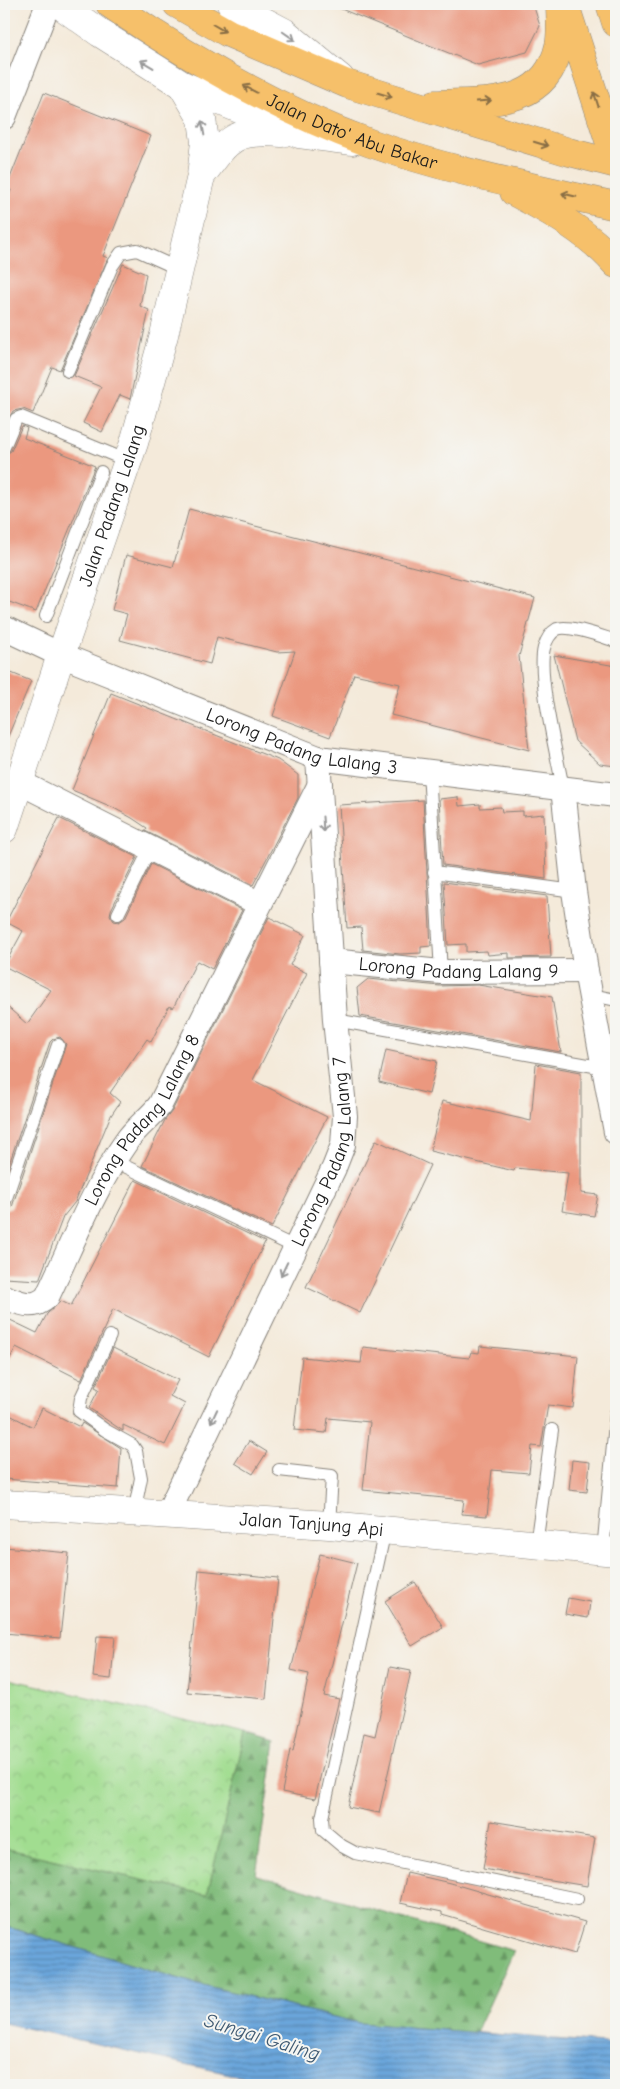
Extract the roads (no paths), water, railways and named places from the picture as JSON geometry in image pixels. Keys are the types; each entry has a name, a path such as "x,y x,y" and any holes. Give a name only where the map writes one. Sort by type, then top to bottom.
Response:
{"highway":[{"name":"Jalan Dato' Abu Bakar","path":"110,4 157,36 247,88 314,121 372,143 476,173 616,206"},
{"path":"177,4 228,33 347,84 568,152 616,163"},
{"path":"418,105 502,99 520,96 538,86 552,67 559,45 560,4"},
{"path":"565,4 616,163"},
{"path":"610,4 616,23"},
{"path":"476,173 566,220 589,237 616,264"}],"street":[{"path":"4,117 48,4"},
{"path":"59,4 100,33 182,85 299,134"},
{"path":"233,4 284,32 347,84"},
{"name":"Jalan Padang Lalang","path":"4,829 61,655 83,553 128,461 153,379 201,176 205,142 202,119 182,85"},
{"path":"201,176 223,147 240,135 257,131 372,143"},
{"name":"Lorong Padang Lalang 3","path":"4,628 61,655 318,758 616,795"},
{"name":"Lorong Padang Lalang 7","path":"167,1515 343,1145 345,1116 335,1020 318,758"},
{"path":"19,782 258,903"},
{"name":"Lorong Padang Lalang 8","path":"4,1297 27,1306 39,1304 47,1297 114,1161 128,1139 150,1118 160,1105 258,903 320,783"},
{"path":"563,788 574,891 586,971 592,995 616,1132"},
{"name":"Lorong Padang Lalang 9","path":"331,962 440,972 586,971"},
{"name":"Jalan Tanjung Api","path":"4,1504 328,1525 610,1552"}],"lane":[{"path":"68,371 112,266 121,253 137,250 179,268"},
{"path":"4,447 16,419 21,418 128,461"},
{"path":"46,616 83,553 101,472"},
{"path":"563,788 543,675 544,649 548,637 556,630 566,627 616,641"},
{"path":"428,771 440,972"},
{"path":"118,914 150,849"},
{"path":"434,872 574,891"},
{"path":"592,995 616,1000"},
{"path":"335,1020 605,1068"},
{"path":"4,1204 58,1045"},
{"path":"114,1161 295,1247"},
{"path":"110,1336 81,1398 79,1411 105,1430 132,1445 136,1451 141,1478 134,1512"},
{"path":"610,1552 616,1413"},
{"path":"536,1545 552,1430"},
{"path":"279,1470 332,1476 328,1525"},
{"path":"385,1530 322,1818 323,1830 342,1846 355,1852 577,1900"}],"water":[{"name":"Sungai Galing","path":"4,1926 190,1982 359,2023 616,2044 616,2085 278,2085 4,2023"}]}
